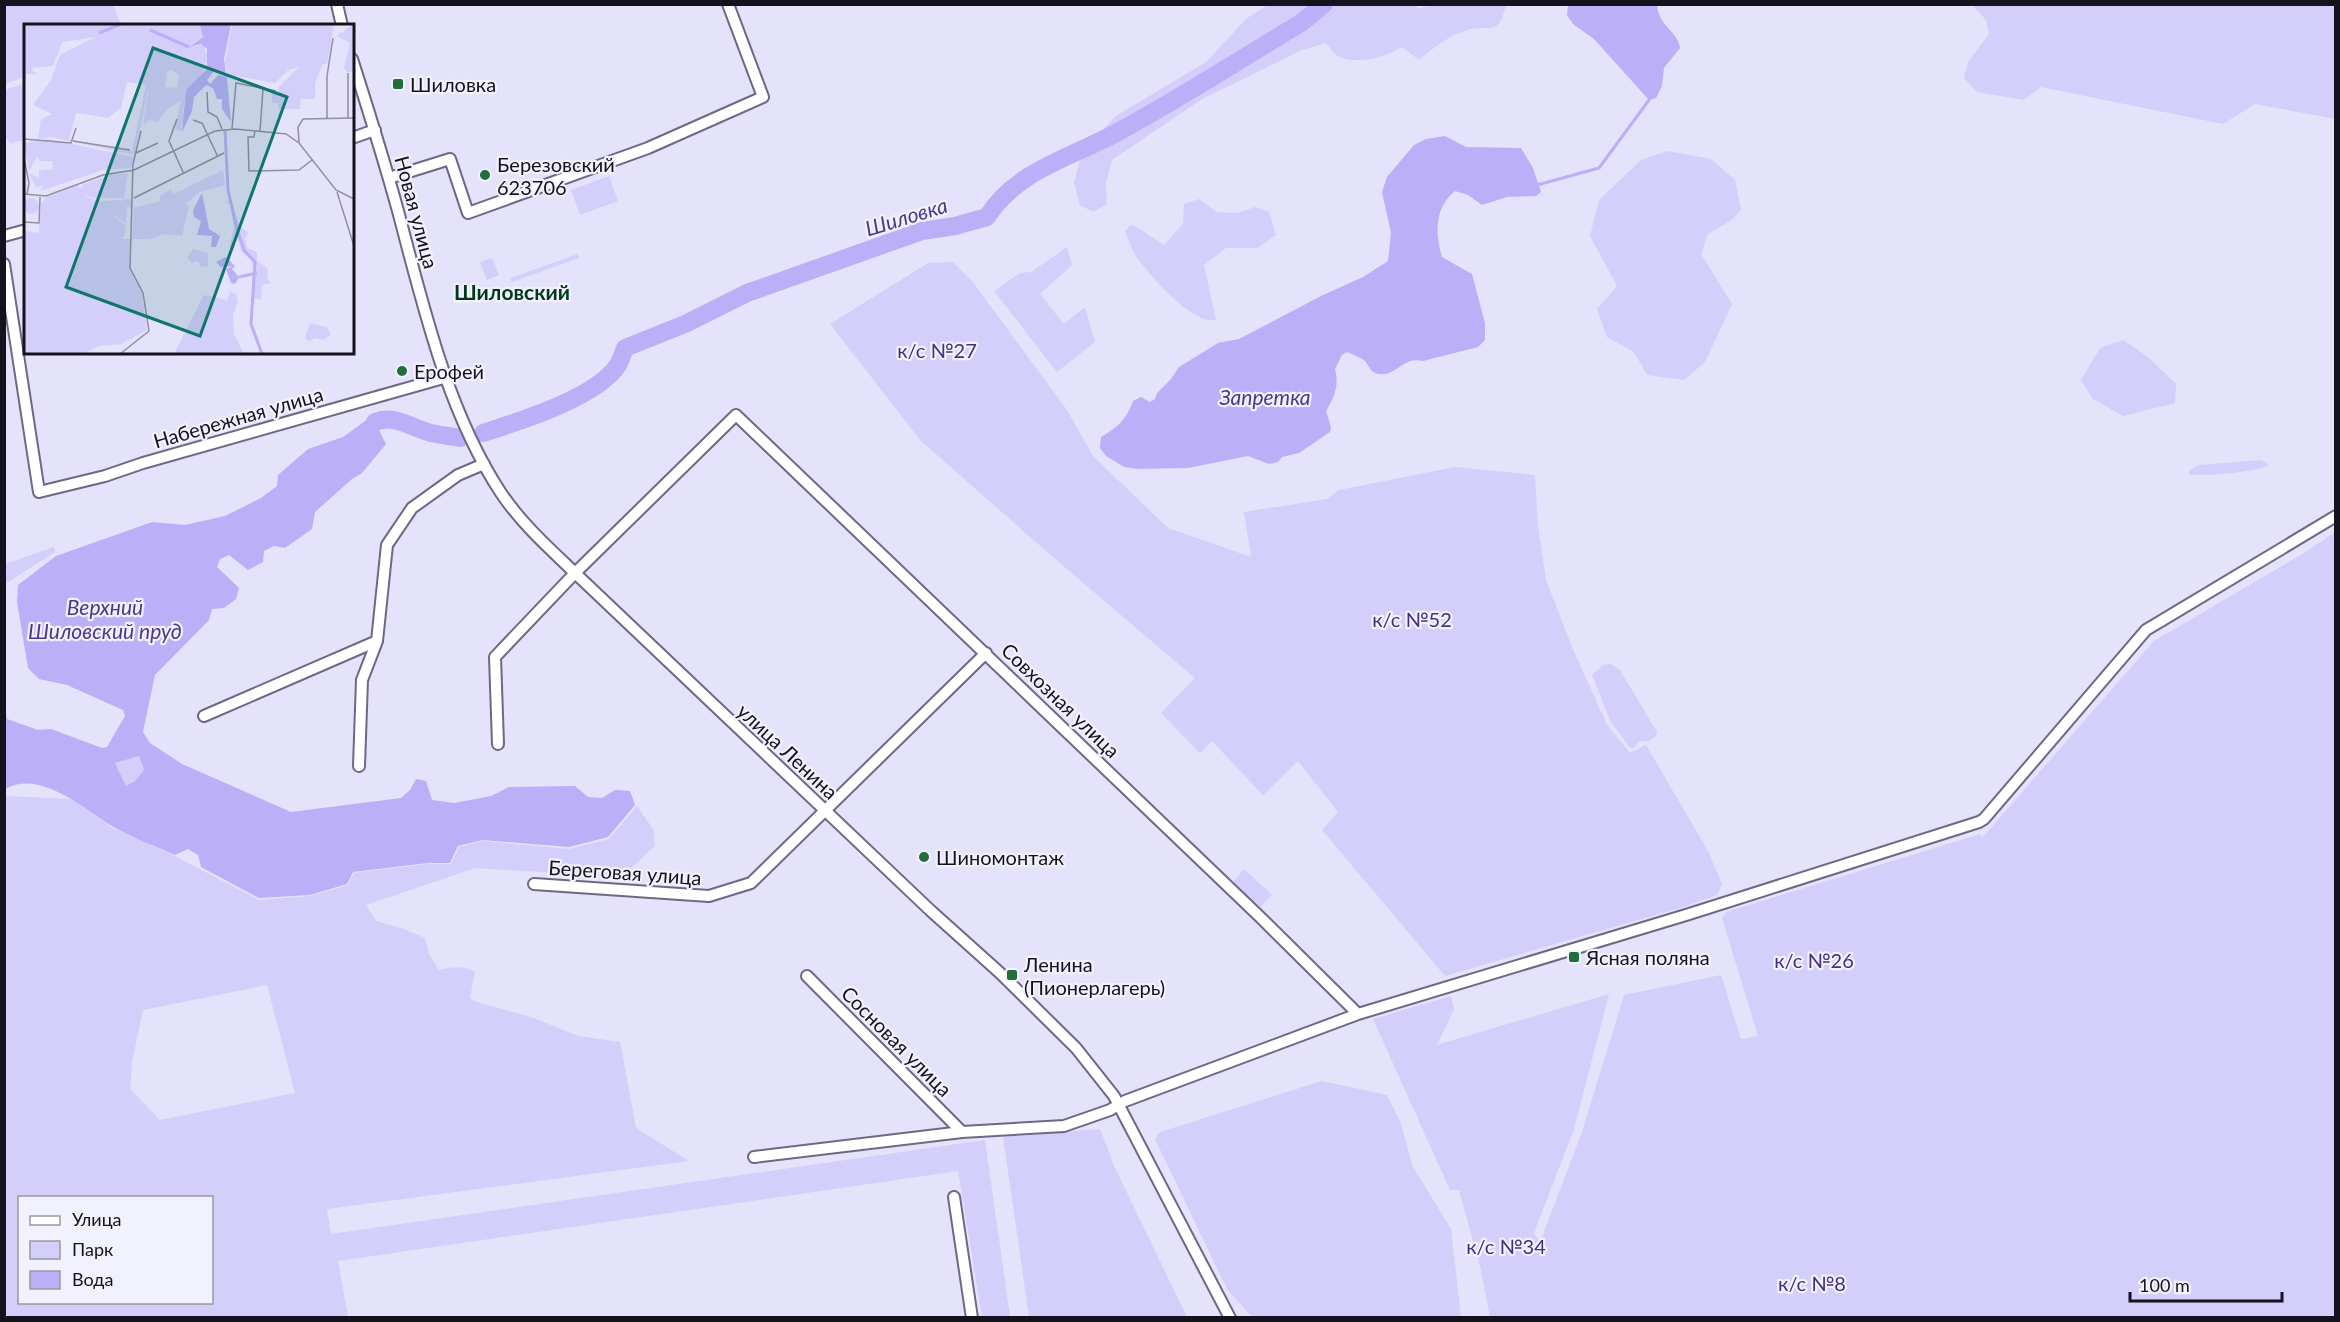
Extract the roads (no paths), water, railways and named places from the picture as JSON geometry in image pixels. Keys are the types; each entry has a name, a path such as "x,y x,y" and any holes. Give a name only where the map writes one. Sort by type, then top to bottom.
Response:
{"street":[{"path":"337,4 342,24"},
{"path":"389,178 450,159 468,213 648,148 763,97 728,4"},
{"name":"Новая улица","path":"354,64 389,178 417,281 458,406"},
{"path":"354,138 375,130"},
{"path":"4,236 24,231"},
{"name":"Набережная улица","path":"4,264 39,492 105,476 143,463 447,376"},
{"name":"улица Ленина","path":"458,406 481,460 502,494 523,521 931,911 999,972 1076,1048 1119,1105 1230,1317"},
{"name":"Совхозная улица","path":"575,573 736,415 986,653 1358,1014"},
{"path":"359,766 362,680 377,641 387,545 412,508 481,460"},
{"path":"754,1156 962,1132 1065,1126 1358,1014 1707,908 1979,822 1984,819 2146,630 2336,516"},
{"path":"498,744 495,657 575,573"},
{"path":"204,716 377,641"},
{"name":"Береговая улица","path":"534,884 709,896 751,883 986,653"},
{"name":"Сосновая улица","path":"807,976 962,1132"},
{"path":"954,1197 972,1317"}],"water":[{"path":"1568,5 1657,5 1661,18 1676,38 1680,48 1664,68 1662,86 1656,98 1649,100 1594,39 1573,24 1567,15"},
{"name":"Запретка","path":"1445,136 1466,147 1521,148 1533,168 1541,192 1536,196 1507,197 1482,205 1468,195 1455,191 1443,205 1438,222 1438,239 1442,257 1472,274 1485,323 1485,340 1478,347 1423,361 1410,361 1385,374 1374,372 1365,361 1347,352 1342,355 1335,369 1337,381 1335,391 1326,411 1331,427 1330,432 1299,453 1282,457 1278,462 1269,464 1248,456 1188,468 1138,469 1124,467 1106,456 1100,448 1101,437 1121,422 1133,401 1141,397 1150,402 1155,399 1157,393 1179,367 1218,343 1239,339 1363,277 1388,261 1391,233 1382,192 1387,177 1414,145 1426,139"},
{"name":"Верхний Шиловский пруд","path":"392,413 398,421 384,423 379,430 386,444 362,473 315,512 312,529 285,548 274,546 264,551 263,562 248,570 229,555 220,559 217,567 239,588 236,599 224,608 212,609 209,620 155,675 143,732 150,743 182,764 291,812 401,798 410,790 416,779 426,781 432,800 454,803 491,796 509,787 575,786 588,797 602,798 615,790 630,791 635,805 608,837 569,847 482,840 458,846 450,863 428,863 353,872 347,884 310,895 259,898 201,867 198,855 188,849 175,855 144,842 112,826 47,787 18,784 5,789 5,704 7,719 38,730 51,729 102,748 107,747 125,716 123,710 67,685 39,679 28,668 17,602 18,585 56,556 152,522 185,525 225,516 261,498 277,486 278,475 308,449 343,437 368,419","holes":["139,756 144,770 135,781 126,786 115,763"]}],"waterway":[{"name":"Шиловка","path":"483,433 536,415 575,398 607,377 618,365 625,348 685,324 747,293 922,231 955,226 987,217 999,201 1029,176 1163,107 1301,23 1324,4"},
{"path":"1537,185 1599,168 1649,100"},
{"name":"Шиловка","path":"375,422 396,421 431,433 460,438"}],"place":[{"name":"Шиловка","path":"398,84"},
{"name":"Березовский 623706","path":"485,175"},
{"name":"Ерофей","path":"402,371"},
{"name":"Шиномонтаж","path":"924,857"},
{"name":"Ясная поляна","path":"1574,957"},
{"name":"Ленина (Пионерлагерь)","path":"1012,975"}],"district":[{"name":"Шиловский","path":"512,291"}],"park label":[{"name":"к/с №27","path":"937,350"},
{"name":"к/с №52","path":"1412,619"},
{"name":"к/с №26","path":"1814,960"},
{"name":"к/с №34","path":"1506,1246"},
{"name":"к/с №8","path":"1812,1283"}]}
